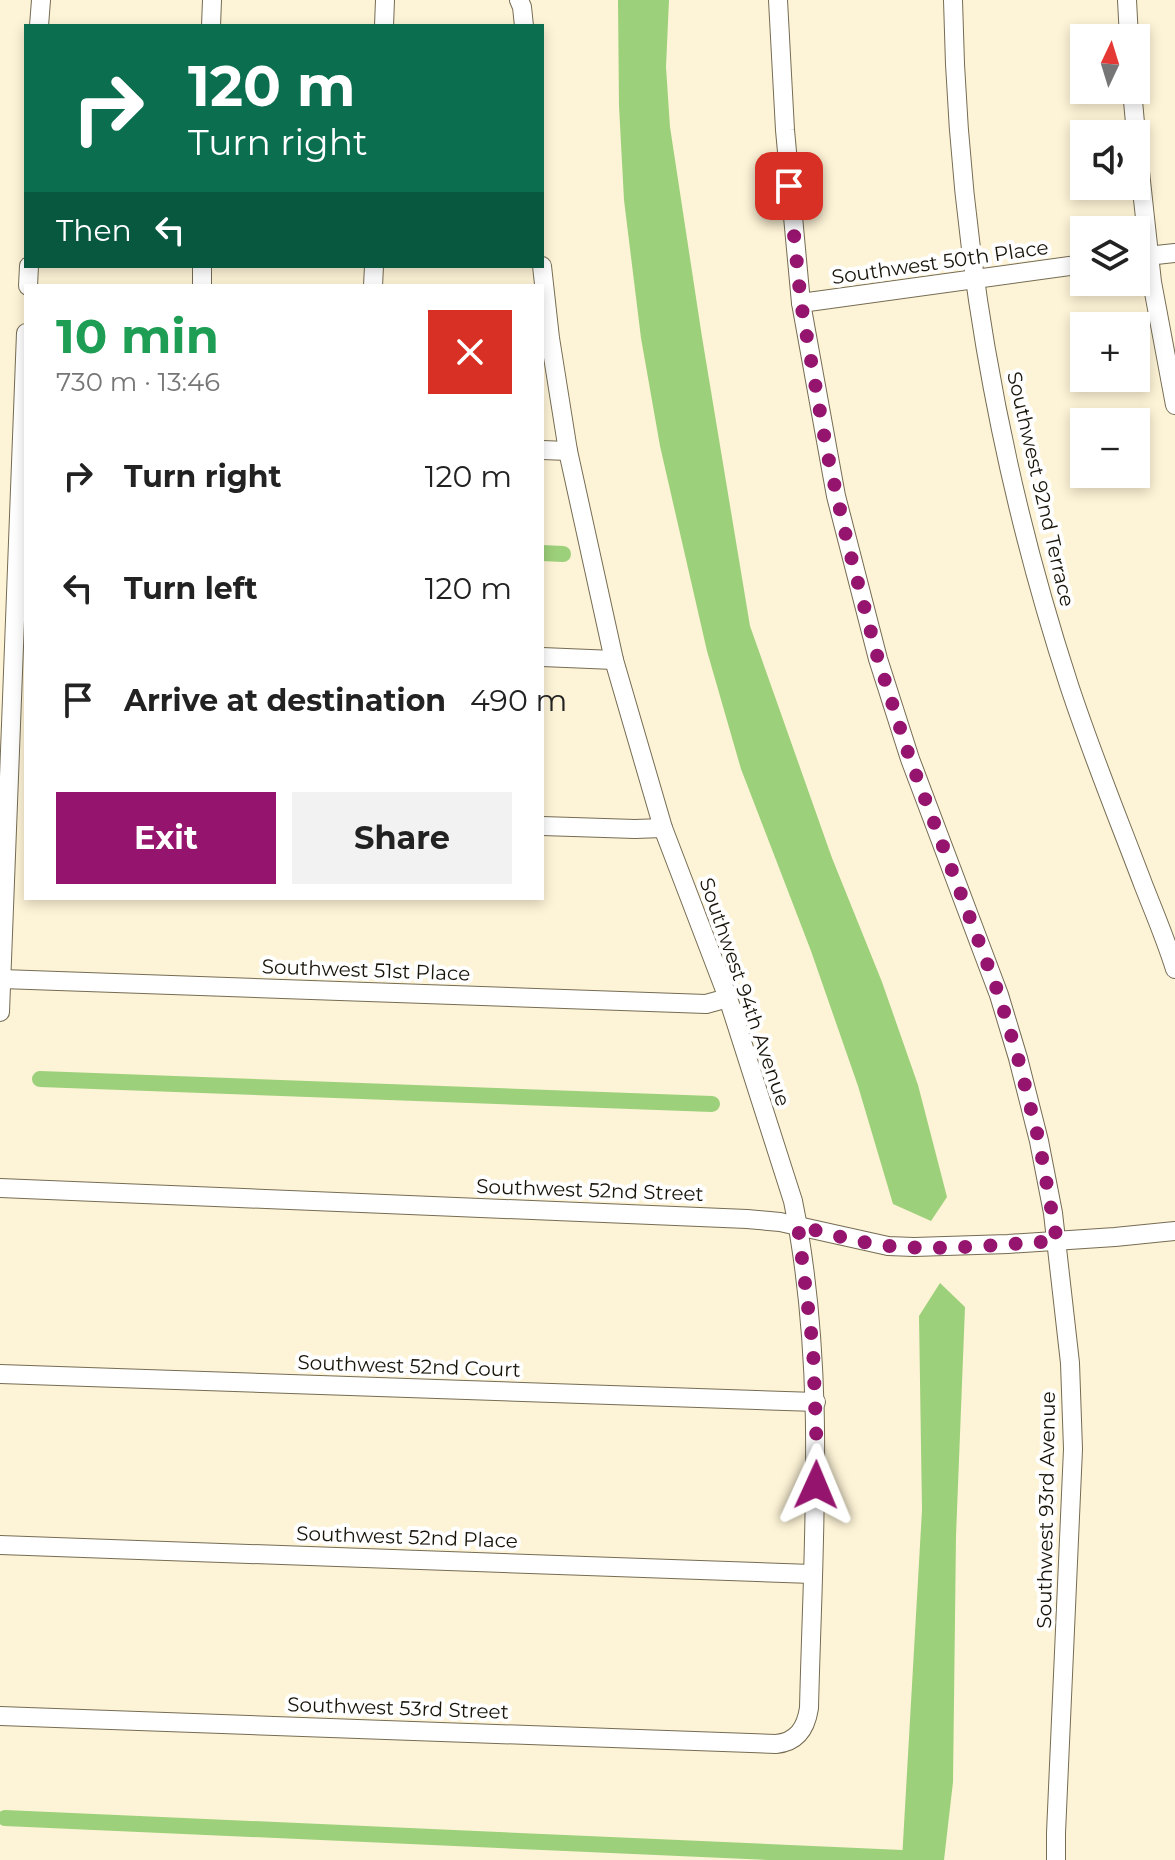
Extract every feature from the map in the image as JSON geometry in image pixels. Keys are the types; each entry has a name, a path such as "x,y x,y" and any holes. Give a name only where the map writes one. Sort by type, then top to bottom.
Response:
{"street":[{"path":"39,24 41,0"},
{"path":"211,24 212,0"},
{"path":"384,24 385,0"},
{"path":"519,0 524,24"},
{"name":"Southwest 93rd Avenue","path":"778,0 787,158 801,303 836,496 870,631 910,759 994,982 1014,1045 1039,1141 1057,1241 1070,1363 1073,1449 1056,1860"},
{"name":"Southwest 92nd Terrace","path":"953,0 960,145 976,279 1004,445 1050,622 1092,752 1175,969"},
{"path":"1127,0 1128,24"},
{"path":"1150,255 1175,253"},
{"name":"Southwest 50th Place","path":"801,303 1070,266"},
{"path":"1150,276 1167,318 1175,405"},
{"name":"Southwest 94th Avenue","path":"544,284 568,451 614,660 663,828 728,998 793,1201 798,1226 813,1348 817,1456 809,1708 804,1726 794,1740"},
{"path":"0,1012 17,806 24,432"},
{"path":"544,450 568,451"},
{"path":"544,657 614,660"},
{"path":"544,826 663,828"},
{"name":"Southwest 51st Place","path":"2,979 706,1004 728,998"},
{"name":"Southwest 52nd Street","path":"0,1188 747,1219 798,1226 888,1246 962,1246 1175,1231"},
{"name":"Southwest 52nd Court","path":"0,1374 816,1402"},
{"name":"Southwest 52nd Place","path":"0,1545 812,1574"},
{"name":"Southwest 53rd Street","path":"0,1716 776,1744 794,1740"}],"shaded area":[{"path":"618,0 669,0 666,67 670,127 750,626 832,858 882,982 918,1085 947,1197 931,1221 893,1204 858,1086 811,951 741,769 707,651 660,446 641,338 624,200"},
{"path":"940,1283 965,1307 956,1536 953,1782 944,1860 902,1860 922,1510 919,1316"}],"waterway":[{"path":"544,553 563,554"},
{"path":"40,1079 712,1104"},
{"path":"5,1818 902,1858"}],"route":[{"path":"789,186 801,303 827,452 848,545 878,659 910,759 999,995 1018,1058 1039,1141 1057,1241 888,1246 798,1226 813,1348 816,1485"}]}
